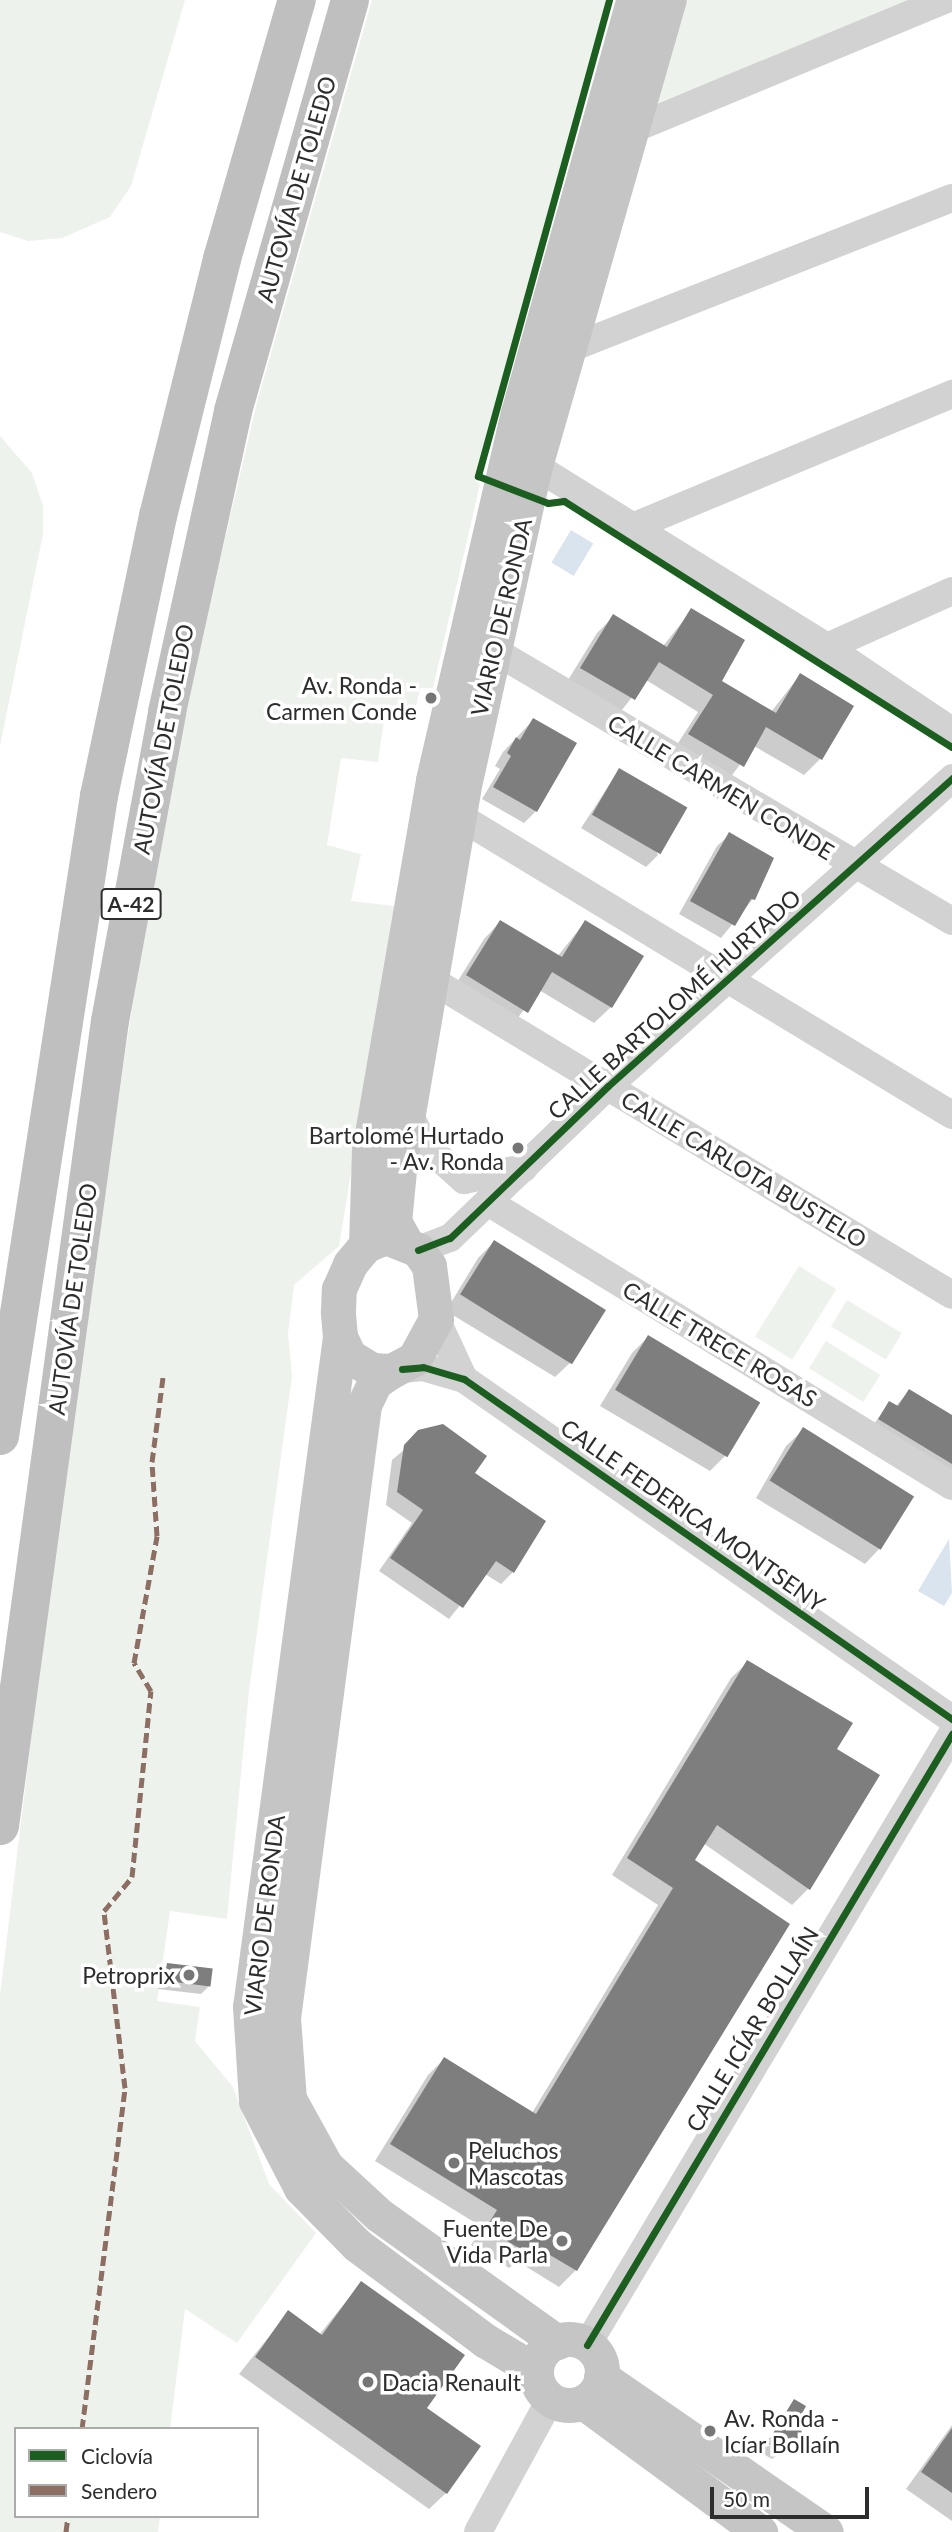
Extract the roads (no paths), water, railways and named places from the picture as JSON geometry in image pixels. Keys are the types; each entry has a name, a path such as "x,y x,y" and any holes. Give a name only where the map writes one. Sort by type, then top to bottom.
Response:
{"highway":[{"name":"A-42","path":"0,1436 99,796 158,516 219,272 297,0"},
{"name":"AUTOVÍA DE TOLEDO","path":"0,1826 110,1021 167,712 233,411 350,0"}],"main road":[{"name":"VIARIO DE RONDA","path":"366,1245 369,1151 433,780 521,462 593,137 634,0"},
{"name":"VIARIO DE RONDA","path":"425,1244 394,1222 428,978 457,815 493,650 521,462 571,348 669,0"},
{"path":"386,1237 425,1244 433,1282 436,1320 420,1351 396,1370 372,1370 349,1356 340,1337 339,1289 366,1245 386,1237"},
{"name":"VIARIO DE RONDA","path":"340,1337 250,2007 256,2101 301,2188 349,2236 486,2341 826,2532"},
{"name":"VIARIO DE RONDA","path":"396,1370 376,1382 364,1405 283,2018 289,2099 326,2166 370,2207 509,2311 572,2343"},
{"path":"572,2343 601,2365 568,2388 546,2348 572,2343"},
{"name":"VIARIO DE RONDA","path":"568,2388 760,2532"}],"street":[{"path":"593,137 614,125 633,129 945,0"},
{"path":"571,348 952,198"},
{"path":"630,528 952,394"},
{"path":"521,462 827,647 952,732"},
{"path":"827,647 952,590"},
{"name":"CALLE CARMEN CONDE","path":"493,650 854,866 952,921"},
{"name":"CALLE BARTOLOMÉ HURTADO","path":"425,1244 488,1202 608,1086 952,778"},
{"path":"457,815 726,981 952,1115"},
{"name":"CALLE CARLOTA BUSTELO","path":"428,978 952,1295"},
{"path":"408,1112 424,1144 464,1180 524,1168"},
{"name":"CALLE TRECE ROSAS","path":"488,1202 952,1486"},
{"name":"CALLE FEDERICA MONTSENY","path":"436,1320 464,1379"},
{"name":"CALLE FEDERICA MONTSENY","path":"396,1370 423,1367 464,1379 952,1719"},
{"name":"CALLE ICÍAR BOLLAÍN","path":"572,2343 952,1734"},
{"path":"478,2532 568,2388"}],"place":[{"name":"Av. Ronda - Carmen Conde","path":"431,698"},
{"name":"Bartolomé Hurtado - Av. Ronda","path":"518,1148"},
{"name":"Petroprix","path":"189,1975"},
{"name":"Peluchos Mascotas","path":"454,2163"},
{"name":"Fuente De Vida Parla","path":"562,2241"},
{"name":"Dacia Renault","path":"368,2382"},
{"name":"Av. Ronda - Icíar Bollaín","path":"710,2431"}]}
